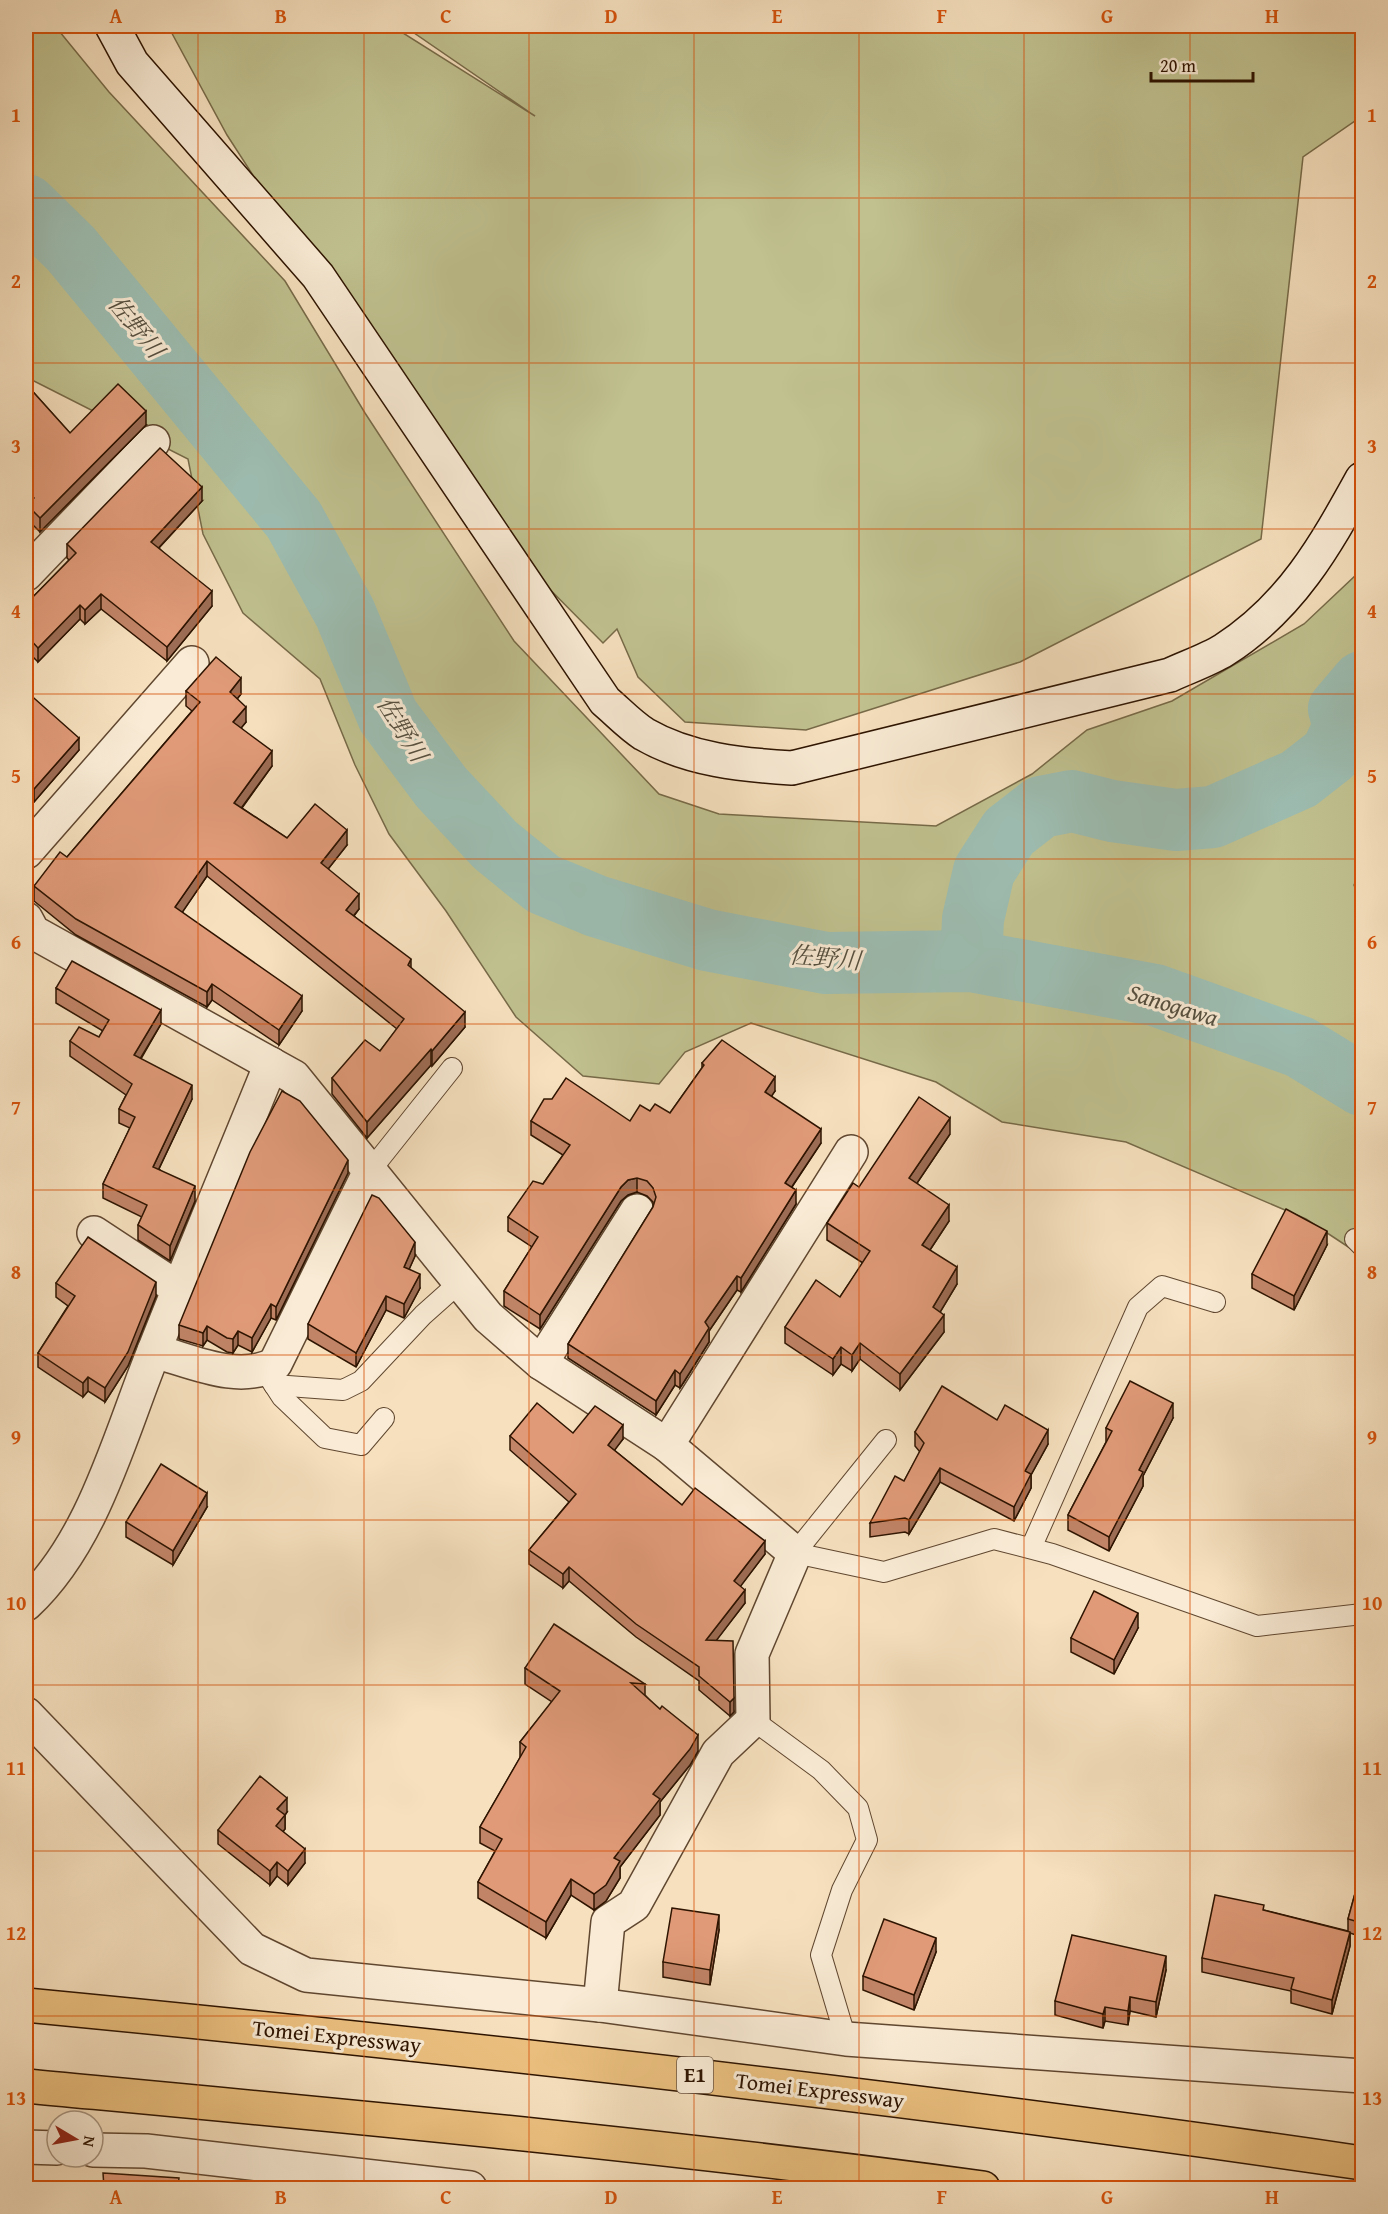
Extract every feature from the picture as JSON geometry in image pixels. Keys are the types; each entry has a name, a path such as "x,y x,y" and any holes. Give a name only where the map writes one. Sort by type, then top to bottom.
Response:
{"highway":[{"name":"Tomei Expressway","path":"26,2005 313,2033 854,2093 1362,2163"},
{"path":"26,2086 406,2122 850,2170 983,2188"}],"street":[{"path":"112,26 132,63 318,276 605,701 644,734 696,756 750,765 792,768 1170,675 1224,650 1278,606 1321,552 1362,479"},
{"path":"26,574 153,442"},
{"path":"26,852 192,663"},
{"path":"28,931 294,1077 488,1317 541,1363 667,1445 795,1553 752,1654 753,1720 718,1753 634,1905 608,1922 600,2006"},
{"path":"26,1604 46,1585 67,1554 112,1467 154,1351 271,1064"},
{"path":"667,1445 851,1152"},
{"path":"154,1351 235,1373 269,1377 370,1171"},
{"path":"541,1363 637,1210"},
{"path":"94,1233 179,1289"},
{"path":"26,1714 252,1949 306,1975 600,2006 846,2039 1362,2076"},
{"path":"26,2147 45,2148"},
{"path":"105,2150 146,2151 470,2188"}],"lane":[{"path":"370,1171 452,1068"},
{"path":"269,1377 343,1390 361,1382 423,1315 460,1282"},
{"path":"1031,1548 1138,1307 1162,1286 1215,1302"},
{"path":"269,1377 282,1397 325,1438 361,1445 384,1418"},
{"path":"885,1440 795,1553 884,1572 994,1539 1031,1548 1257,1626 1362,1614"},
{"path":"753,1720 821,1770 858,1808 867,1840 842,1890 821,1955 846,2039"}],"green space":[{"path":"26,26 55,26 109,92 285,281 365,413 514,641 659,794 719,814 936,826 1032,774 1087,730 1172,701 1304,624 1358,573 1362,564 1362,868 1354,885 1362,904 1362,1256 1306,1219 1126,1142 1002,1122 936,1082 751,1023 685,1052 659,1084 583,1076 516,1017 446,911 389,834 355,765 320,679 243,613 203,534 188,459 26,377"},
{"path":"168,26 392,26 535,116 404,26 1362,26 1362,116 1303,157 1261,539 1020,662 806,730 685,722 638,677 617,629 603,643 486,525 318,276 227,135"}],"building":[{"path":"26,384 70,433 118,384 146,411 40,518 27,505 34,498 26,489"},
{"path":"160,448 202,487 151,542 212,591 167,647 101,594 85,610 80,605 38,648 26,635 26,604 76,553 67,544"},
{"path":"216,657 241,678 230,692 246,707 233,722 272,751 234,803 287,838 315,804 347,830 321,863 359,894 346,910 411,959 408,965 465,1012 367,1122 332,1078 365,1040 380,1051 404,1019 207,861 175,907 302,996 279,1030 212,984 207,992 76,919 34,886 60,852 67,857 200,702 186,691"},
{"path":"26,691 79,738 34,789 26,781"},
{"path":"72,961 161,1010 134,1055 192,1085 153,1167 195,1186 170,1246 138,1225 147,1205 103,1184 135,1117 119,1109 132,1084 70,1041 79,1027 99,1037 109,1020 56,988"},
{"path":"722,1040 775,1077 765,1092 821,1129 785,1183 796,1190 741,1278 737,1276 705,1322 709,1328 684,1368 680,1374 675,1370 656,1401 568,1344 653,1207 656,1197 653,1188 647,1181 637,1178 628,1180 621,1187 540,1315 504,1291 538,1237 508,1217 533,1181 543,1184 570,1145 531,1121 544,1099 552,1099 566,1078 630,1121 640,1105 650,1111 655,1104 670,1113 704,1065 702,1063"},
{"path":"282,1091 300,1101 348,1160 276,1307 271,1304 252,1338 238,1331 233,1339 207,1326 203,1333 179,1325 250,1152"},
{"path":"919,1097 950,1118 909,1178 949,1205 922,1245 957,1267 933,1307 944,1315 900,1374 860,1343 852,1355 841,1347 833,1359 785,1327 816,1280 840,1297 870,1251 827,1223 853,1183 859,1187"},
{"path":"372,1195 379,1198 415,1242 404,1267 420,1274 404,1304 386,1296 356,1353 308,1324"},
{"path":"1286,1209 1327,1231 1294,1296 1252,1274"},
{"path":"88,1237 156,1282 128,1352 105,1388 88,1377 83,1383 38,1353 75,1296 56,1283"},
{"path":"1130,1381 1173,1403 1139,1470 1143,1472 1109,1537 1068,1515 1112,1431 1106,1428"},
{"path":"942,1386 997,1420 1005,1405 1048,1430 1025,1471 1031,1474 1014,1507 940,1468 909,1520 905,1518 870,1523 895,1476 904,1481 924,1443 915,1432"},
{"path":"537,1403 573,1433 595,1406 623,1425 608,1445 682,1505 695,1488 765,1541 734,1581 745,1590 706,1640 733,1641 734,1698 730,1702 699,1676 699,1667 636,1624 569,1567 563,1574 529,1550 576,1494 510,1436"},
{"path":"161,1464 207,1493 173,1551 126,1522"},
{"path":"26,1550 30,1557 26,1563"},
{"path":"1094,1591 1138,1613 1114,1660 1071,1638"},
{"path":"554,1624 645,1684 631,1683 660,1709 662,1706 698,1735 690,1749 653,1794 660,1799 614,1858 620,1861 606,1885 594,1894 571,1879 546,1922 478,1882 502,1839 480,1827 526,1747 520,1742 560,1691 525,1668"},
{"path":"260,1776 287,1798 277,1809 285,1815 276,1826 305,1849 288,1871 277,1862 270,1871 218,1830"},
{"path":"1362,1868 1362,1923 1348,1919"},
{"path":"1215,1895 1264,1905 1263,1910 1350,1932 1332,2000 1291,1989 1294,1978 1202,1958"},
{"path":"672,1908 719,1915 710,1970 663,1962"},
{"path":"884,1919 936,1938 914,1995 863,1976"},
{"path":"1072,1935 1166,1956 1156,2002 1130,1997 1128,2011 1105,2007 1103,2014 1055,2001"},
{"path":"103,2173 179,2178 178,2188 104,2188"},
{"path":"302,2182 325,2188 300,2188"}],"waterway":[{"name":"佐野川","path":"26,205 71,249 294,520 345,613 388,716 441,787 495,845 543,884 596,906 707,940 826,963 971,961 1155,995 1300,1047 1362,1085"},
{"path":"971,961 973,919 984,871 1009,832 1041,807 1072,801 1112,811 1176,820 1213,817 1299,779 1331,754 1344,727 1339,709 1362,682"}],"water label":[{"name":"Sanogawa","path":"1173,1005"}]}
